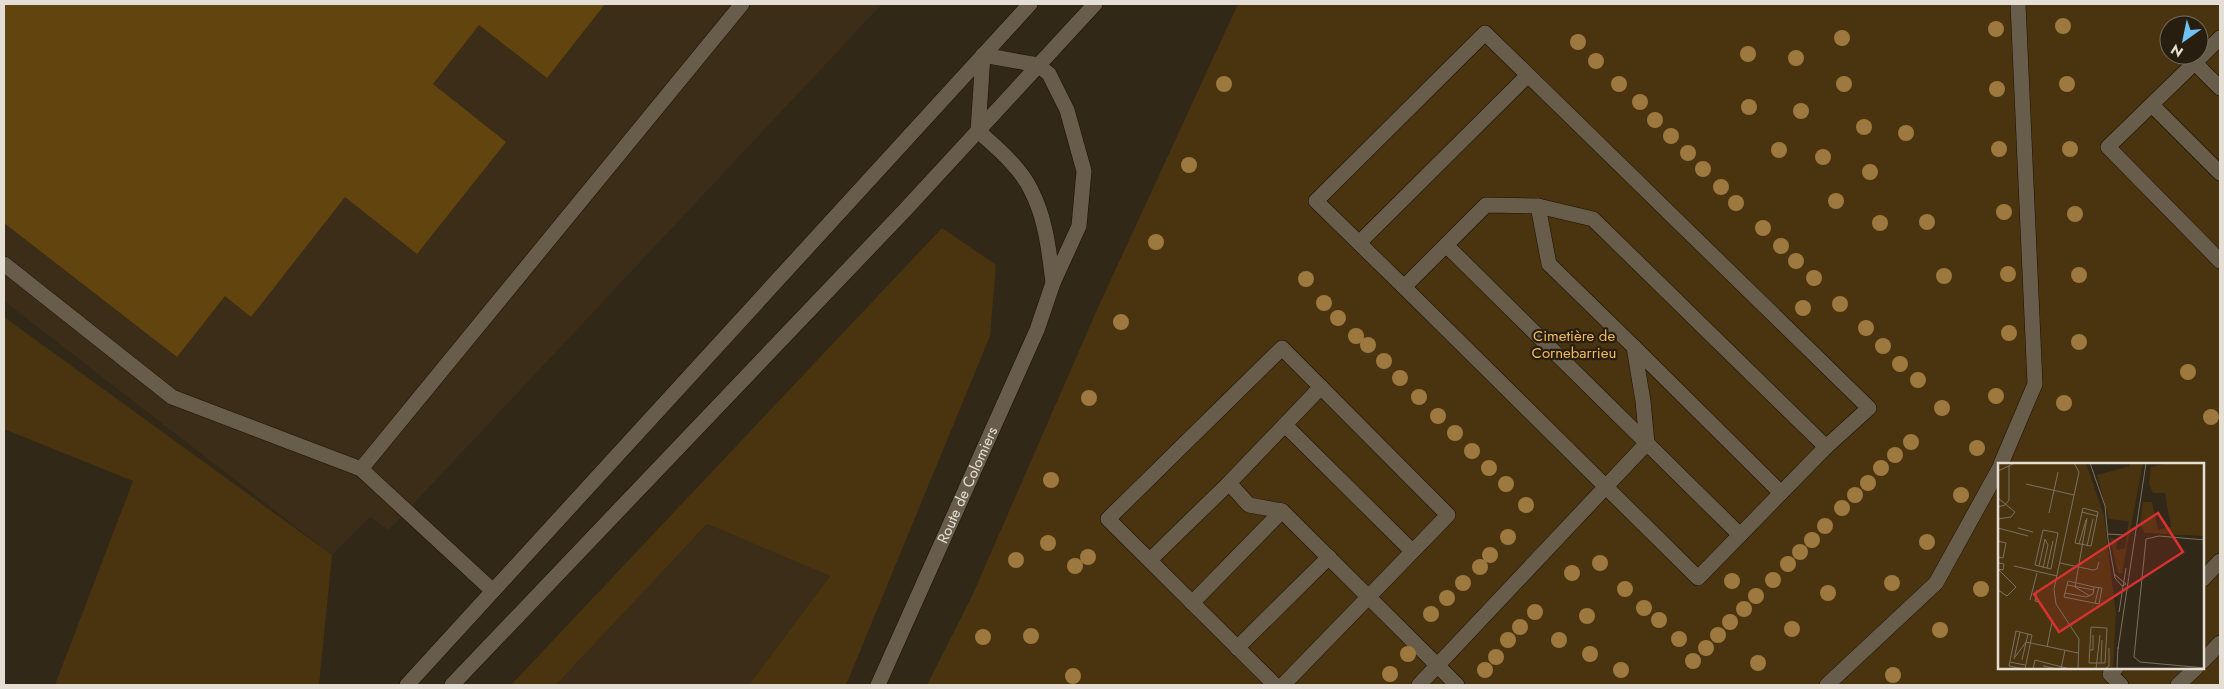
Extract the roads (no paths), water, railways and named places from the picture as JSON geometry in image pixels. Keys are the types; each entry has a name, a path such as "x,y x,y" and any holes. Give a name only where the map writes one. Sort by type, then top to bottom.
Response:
{"main road":[{"path":"361,469 742,4"},
{"path":"407,685 1030,4"},
{"path":"452,685 1095,4"},
{"path":"2001,463 2035,384 2018,4"},
{"path":"1485,33 1869,408 1826,447 1698,578 1359,243 1316,202 1485,33"},
{"path":"2209,49 2220,38"},
{"path":"983,55 1038,65"},
{"path":"978,130 983,55"},
{"name":"Route de Colomiers","path":"878,685 1037,330 1053,283 1079,226 1084,171 1067,110 1049,74 1038,65"},
{"path":"2193,65 2108,148 2220,261"},
{"path":"2197,65 2220,88"},
{"path":"1359,243 1528,75"},
{"path":"2152,104 2220,173"},
{"name":"Route de Colomiers","path":"978,130 1004,154 1031,189 1045,229 1053,283"},
{"path":"1404,287 1486,205 1538,206 1593,219 1826,447"},
{"path":"1538,206 1549,264 1781,494"},
{"path":"1446,245 1740,535"},
{"path":"4,264 172,397 361,469 493,591"},
{"path":"1419,685 1647,443 1643,401 1634,347"},
{"path":"1275,685 1108,519 1282,348 1448,515 1283,685"},
{"path":"1150,560 1229,483 1321,387"},
{"path":"1285,425 1412,551"},
{"path":"1827,685 1936,583 1998,472"},
{"path":"1229,483 1249,505 1282,511 1457,685"},
{"path":"1192,603 1282,511"},
{"path":"1237,648 1329,556"},
{"path":"2204,578 2220,561"},
{"path":"2204,659 2220,643"},
{"path":"2115,669 2110,674 2121,685"},
{"path":"2178,685 2195,669"}],"park label":[{"name":"Cimetière de Cornebarrieu","path":"1574,344"}]}
